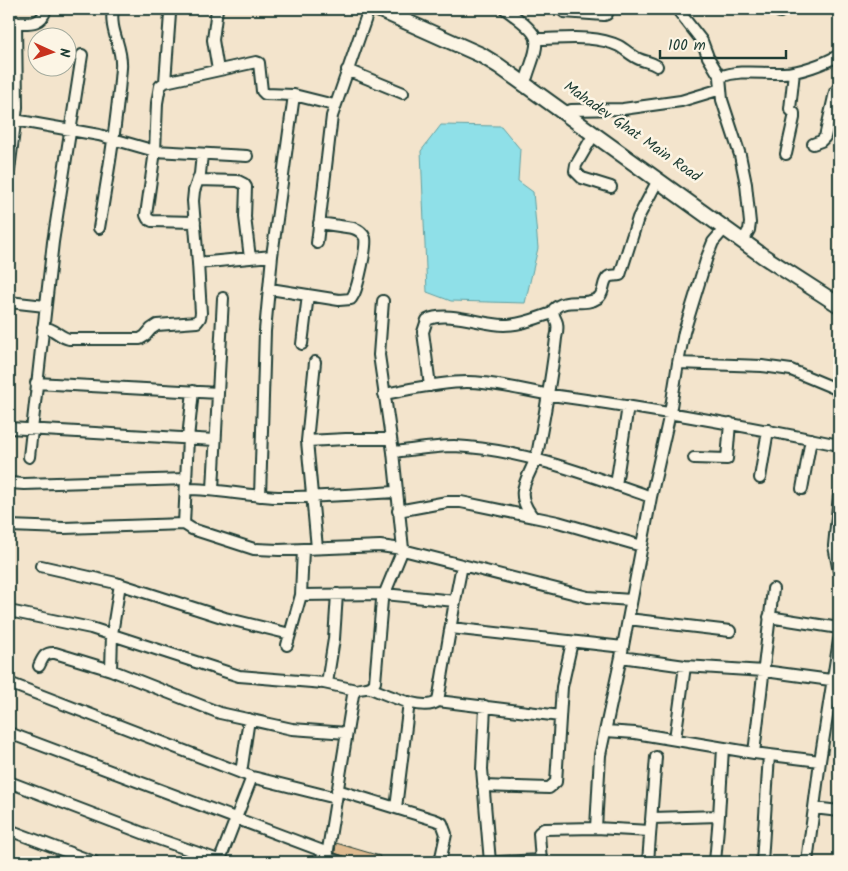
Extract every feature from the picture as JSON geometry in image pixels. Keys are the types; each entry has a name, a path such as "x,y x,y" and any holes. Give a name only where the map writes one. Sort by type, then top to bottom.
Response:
{"street":[{"path":"9,170 12,120 13,23 32,24 39,21 46,9"},
{"path":"99,228 114,140 121,66 119,47 111,22 113,9"},
{"path":"165,82 170,14 168,9"},
{"path":"217,9 213,40 218,70"},
{"path":"317,244 334,105 369,9"},
{"path":"378,9 487,58 725,228 745,238 839,304"},
{"name":"Mahadev Ghat Main Road","path":"400,9 487,50 527,77 745,238 839,295"},
{"path":"505,9 530,30 536,39 536,46 527,77"},
{"path":"564,12 604,15 607,14 608,9"},
{"path":"677,9 702,41 708,57 720,78 724,107 740,155 746,184 750,223 745,238"},
{"path":"536,39 590,39 605,41 619,46 639,59 651,62 657,66"},
{"path":"720,78 743,72 794,72 839,54"},
{"path":"29,457 53,242 82,55"},
{"path":"195,222 156,222 148,219 146,215 155,151 158,91 160,86 165,82 256,62 259,64 262,92 265,94 294,95 334,105"},
{"path":"347,70 403,93"},
{"path":"786,154 794,118 794,113 790,108 794,72"},
{"path":"813,144 825,137 835,92 839,87"},
{"path":"571,110 623,109 681,101 721,89"},
{"path":"260,496 266,332 272,256 294,95"},
{"path":"12,120 70,130 155,151 247,156"},
{"path":"594,134 576,165 575,171 582,178 610,187"},
{"path":"43,326 55,330 64,338 70,339 134,340 146,336 157,325 197,322 201,313 193,200 200,174 202,154"},
{"path":"198,180 242,182 246,187 246,218 250,258"},
{"path":"430,386 424,332 424,325 427,320 447,317 510,325 552,313 554,309 562,304 583,303 596,299 602,295 608,277 620,275 638,218 658,180"},
{"path":"270,289 339,300 351,299 356,290 365,244 363,234 358,229 319,223"},
{"path":"596,828 600,755 622,652 651,497 670,413 686,325 706,257 713,242 725,228"},
{"path":"198,263 272,256"},
{"path":"302,344 308,295"},
{"path":"213,489 223,298"},
{"path":"370,688 375,682 384,594 402,549 393,452 380,369 379,345 383,301"},
{"path":"9,302 45,306"},
{"path":"533,517 525,507 522,495 525,481 536,460 549,394 557,328 552,313"},
{"path":"315,362 307,441 317,548"},
{"path":"678,364 762,366 791,370 839,390"},
{"path":"384,394 458,382 507,385 549,394 730,423 839,445"},
{"path":"36,383 218,393"},
{"path":"184,524 188,438 193,392"},
{"path":"616,485 628,406"},
{"path":"694,458 726,459 730,423"},
{"path":"9,428 215,440"},
{"path":"760,478 768,430"},
{"path":"307,441 391,439"},
{"path":"802,489 811,439"},
{"path":"393,452 452,446 490,451 574,470 651,497"},
{"path":"9,483 187,484 260,496 312,497 396,492"},
{"path":"839,495 834,546 839,572"},
{"path":"398,510 447,502 460,502 558,522 642,546"},
{"path":"9,526 64,528 184,524 192,529 254,549 278,550 380,546 402,549 588,597 631,600"},
{"path":"287,645 301,595 303,549"},
{"path":"438,701 462,565"},
{"path":"41,566 120,584 224,618 290,634"},
{"path":"110,670 112,634 120,584"},
{"path":"754,753 773,589"},
{"path":"327,683 334,639 336,594"},
{"path":"301,595 384,594 455,601"},
{"path":"9,611 75,624 112,634 239,676 327,683 356,690 370,688 409,702 427,705 435,704 438,701 560,716"},
{"path":"769,617 839,628"},
{"path":"628,619 730,631"},
{"path":"451,628 572,642 685,666 764,671 836,681"},
{"path":"807,862 820,761 836,681 839,640"},
{"path":"483,786 549,788 552,786 557,776 562,687 572,642"},
{"path":"39,666 44,655 51,653 110,670 206,709 292,729 347,733"},
{"path":"675,739 685,666"},
{"path":"9,683 252,777 337,794 436,820 442,824 446,834 440,862"},
{"path":"327,858 352,702 356,690"},
{"path":"396,808 409,702"},
{"path":"485,706 482,769 490,862"},
{"path":"241,773 249,719"},
{"path":"606,731 635,733 754,753 820,761"},
{"path":"9,733 236,817 327,858 341,862"},
{"path":"715,862 723,748"},
{"path":"762,862 770,755"},
{"path":"648,862 656,757"},
{"path":"9,782 221,862 252,777"},
{"path":"814,808 839,811"},
{"path":"651,820 656,817 719,816"},
{"path":"497,862 541,861 539,833 541,830 548,828 650,831"},
{"path":"9,830 94,862"}],"water":[{"path":"441,125 501,126 520,149 518,181 533,192 538,248 525,303 451,301 427,292 421,151"}],"building":[{"path":"336,843 380,856 378,862 361,862 335,853"}]}
